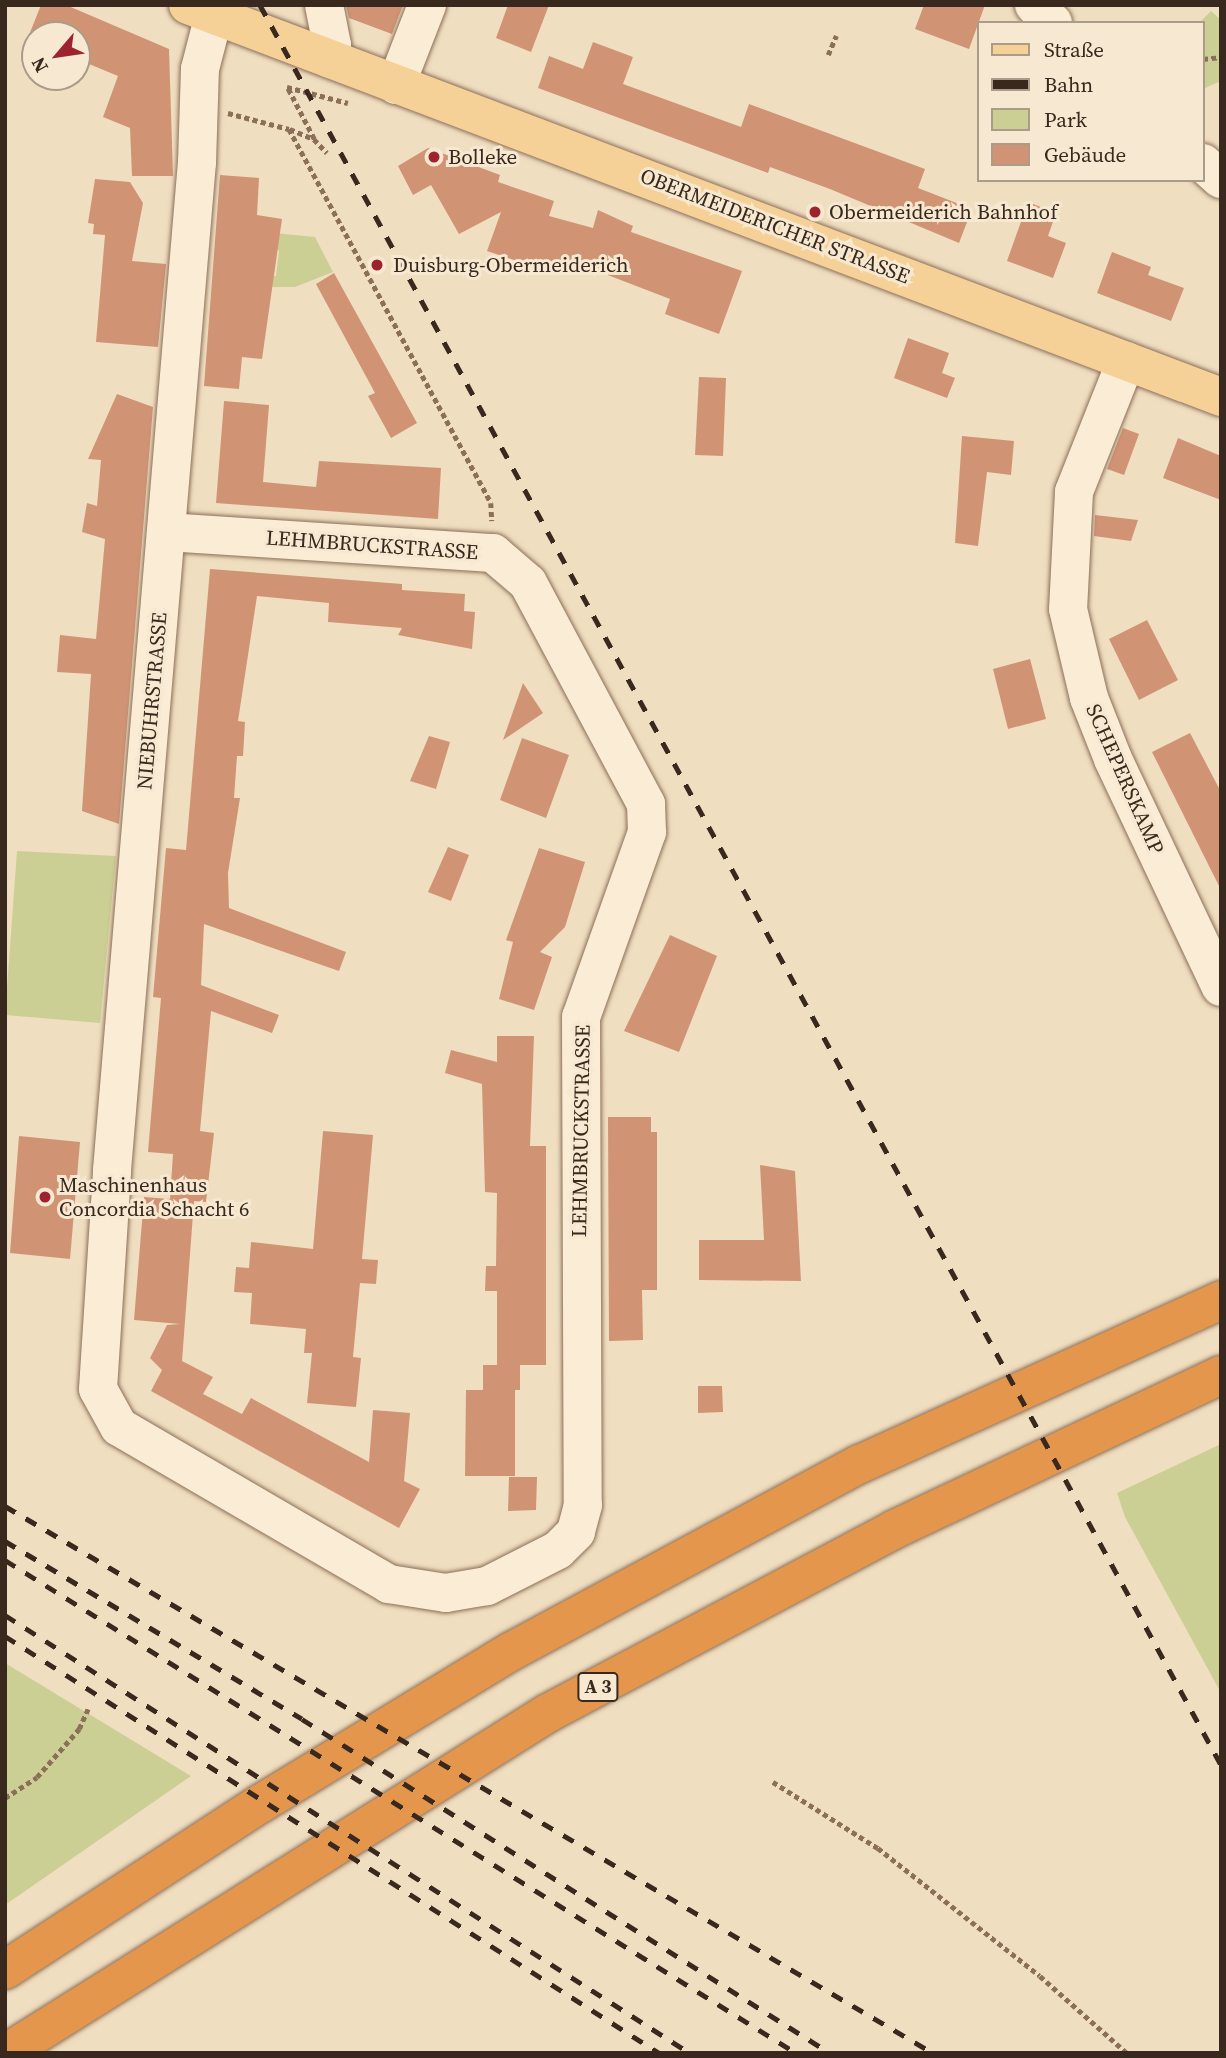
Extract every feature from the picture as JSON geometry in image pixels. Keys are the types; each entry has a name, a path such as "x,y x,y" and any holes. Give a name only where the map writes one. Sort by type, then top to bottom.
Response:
{"highway":[{"path":"5,1970 260,1804 512,1651 860,1464 1221,1300"},
{"name":"A 3","path":"6,2053 548,1713 893,1530 1221,1375"}],"main road":[{"name":"OBERMEIDERICHER STRASSE","path":"201,10 1221,397"}],"street":[{"path":"324,5 332,45 328,58"},
{"path":"396,85 427,5"},
{"path":"1034,5 1051,21"},
{"name":"NIEBUHRSTRASSE","path":"98,1390 199,105 201,10"},
{"path":"1205,165 1221,179"},
{"name":"SCHEPERSKAMP","path":"1126,361 1074,492 1068,609 1089,698 1113,759 1221,987"},
{"name":"LEHMBRUCKSTRASSE","path":"98,1390 119,1427 389,1584 446,1593 487,1586 558,1550 576,1532 583,1505 582,1017 647,832 646,804 528,583 494,553 166,532"}],"path":[{"path":"828,55 836,36"},
{"path":"327,153 314,139 287,87 361,106"},
{"path":"199,105 289,129 314,139"},
{"path":"289,129 491,503 494,553"},
{"path":"5,1798 37,1777 79,1729 88,1709"},
{"path":"773,1782 878,1848 1040,1976 1127,2053"}],"green space":[{"path":"1211,11 1221,20 1221,81 1205,88 1205,21 1201,21"},
{"path":"254,231 315,237 333,272 295,287 212,287 249,273 276,276 279,251"},
{"path":"17,851 116,856 100,1023 5,1015"},
{"path":"1221,1444 1221,1693 1125,1517 1117,1493"},
{"path":"5,1663 191,1776 5,1905"}],"building":[{"path":"41,5 66,5 169,49 173,176 132,176 130,128 103,117 118,76 91,65 91,21 35,21"},
{"path":"346,5 403,5 392,34 349,18"},
{"path":"508,5 549,5 531,52 496,38"},
{"path":"924,5 985,5 969,49 915,29"},
{"path":"593,42 633,57 623,84 741,127 749,104 925,169 918,188 972,209 959,243 830,189 770,167 768,173 538,88 549,56 583,69"},
{"path":"428,148 500,175 498,182 554,201 549,216 593,228 598,210 633,226 631,232 742,271 719,334 665,314 670,299 574,262 571,271 541,260 538,268 487,251 501,212 459,234 431,185 413,195 398,166"},
{"path":"220,175 259,178 257,215 282,219 262,359 242,357 239,389 204,386"},
{"path":"95,179 130,182 143,203 132,261 166,264 158,347 96,342 105,235 93,234 94,224 88,223"},
{"path":"1028,202 1056,213 1048,236 1066,243 1053,278 1007,261"},
{"path":"1112,252 1151,267 1148,275 1184,288 1171,321 1097,293"},
{"path":"334,273 417,423 391,438 368,396 375,393 316,284"},
{"path":"908,338 949,353 942,373 955,378 947,398 894,378"},
{"path":"699,377 726,378 723,456 695,455"},
{"path":"117,394 153,407 119,824 82,811 91,674 57,672 60,635 96,639 105,539 82,532 87,503 97,506 101,460 88,459"},
{"path":"224,401 269,405 263,482 316,487 319,461 441,468 438,519 216,503"},
{"path":"1123,428 1139,434 1124,475 1107,469"},
{"path":"962,436 1014,441 1011,475 987,472 978,546 955,543"},
{"path":"1178,438 1221,456 1221,500 1163,478"},
{"path":"1095,515 1138,520 1131,541 1094,536"},
{"path":"210,569 402,584 402,590 465,594 464,611 475,612 472,649 398,635 402,628 328,622 329,603 257,596 238,721 245,722 243,756 237,756 234,798 240,798 228,873 229,908 346,952 339,971 204,924 201,985 279,1015 272,1033 211,1011 200,1131 214,1133 206,1202 194,1201 182,1361 213,1377 203,1394 242,1414 251,1398 369,1462 373,1410 410,1413 404,1481 420,1489 399,1528 151,1391 162,1370 150,1358 167,1325 180,1324 134,1320 144,1197 170,1199 173,1154 148,1152 161,998 153,997 166,848 186,850"},
{"path":"1147,620 1178,680 1139,700 1109,639"},
{"path":"1030,659 1046,719 1008,729 993,669"},
{"path":"523,683 543,713 503,740"},
{"path":"1190,733 1221,792 1221,890 1152,752"},
{"path":"429,736 450,742 436,789 410,781"},
{"path":"522,738 569,755 546,818 500,800"},
{"path":"448,847 469,855 451,901 428,892"},
{"path":"539,848 585,862 565,927 540,952 552,957 534,1010 499,999 513,942 506,940"},
{"path":"670,935 717,956 679,1052 624,1031"},
{"path":"497,1036 534,1036 530,1146 546,1146 546,1365 520,1365 520,1390 515,1390 515,1476 465,1476 466,1390 483,1390 483,1365 497,1365 497,1291 485,1291 486,1266 496,1266 497,1193 485,1192 482,1084 445,1073 451,1050 497,1062"},
{"path":"608,1117 651,1117 651,1132 657,1132 657,1290 642,1290 643,1340 609,1341"},
{"path":"323,1131 373,1135 362,1259 378,1260 376,1284 360,1283 353,1357 361,1358 356,1407 307,1403 312,1353 304,1353 306,1329 250,1324 252,1293 234,1292 236,1267 249,1268 251,1242 313,1249"},
{"name":"Maschinenhaus Concordia Schacht 6","path":"19,1136 80,1142 70,1259 10,1253"},
{"path":"760,1165 795,1171 801,1281 699,1280 699,1240 764,1240"},
{"path":"698,1386 722,1386 723,1412 698,1413"},
{"path":"509,1477 537,1477 536,1510 508,1511"}],"railway":[{"path":"260,5 1221,1765"},
{"path":"5,1506 933,2053"},
{"path":"5,1541 302,1719 830,2053"},
{"path":"5,1560 796,2053"},
{"path":"5,1615 690,2053"},
{"path":"5,1636 659,2053"}],"place":[{"name":"Bolleke","path":"434,157"},
{"name":"Obermeiderich Bahnhof","path":"815,212"},
{"name":"Duisburg-Obermeiderich","path":"377,265"},
{"name":"Maschinenhaus Concordia Schacht 6","path":"45,1197"}]}
